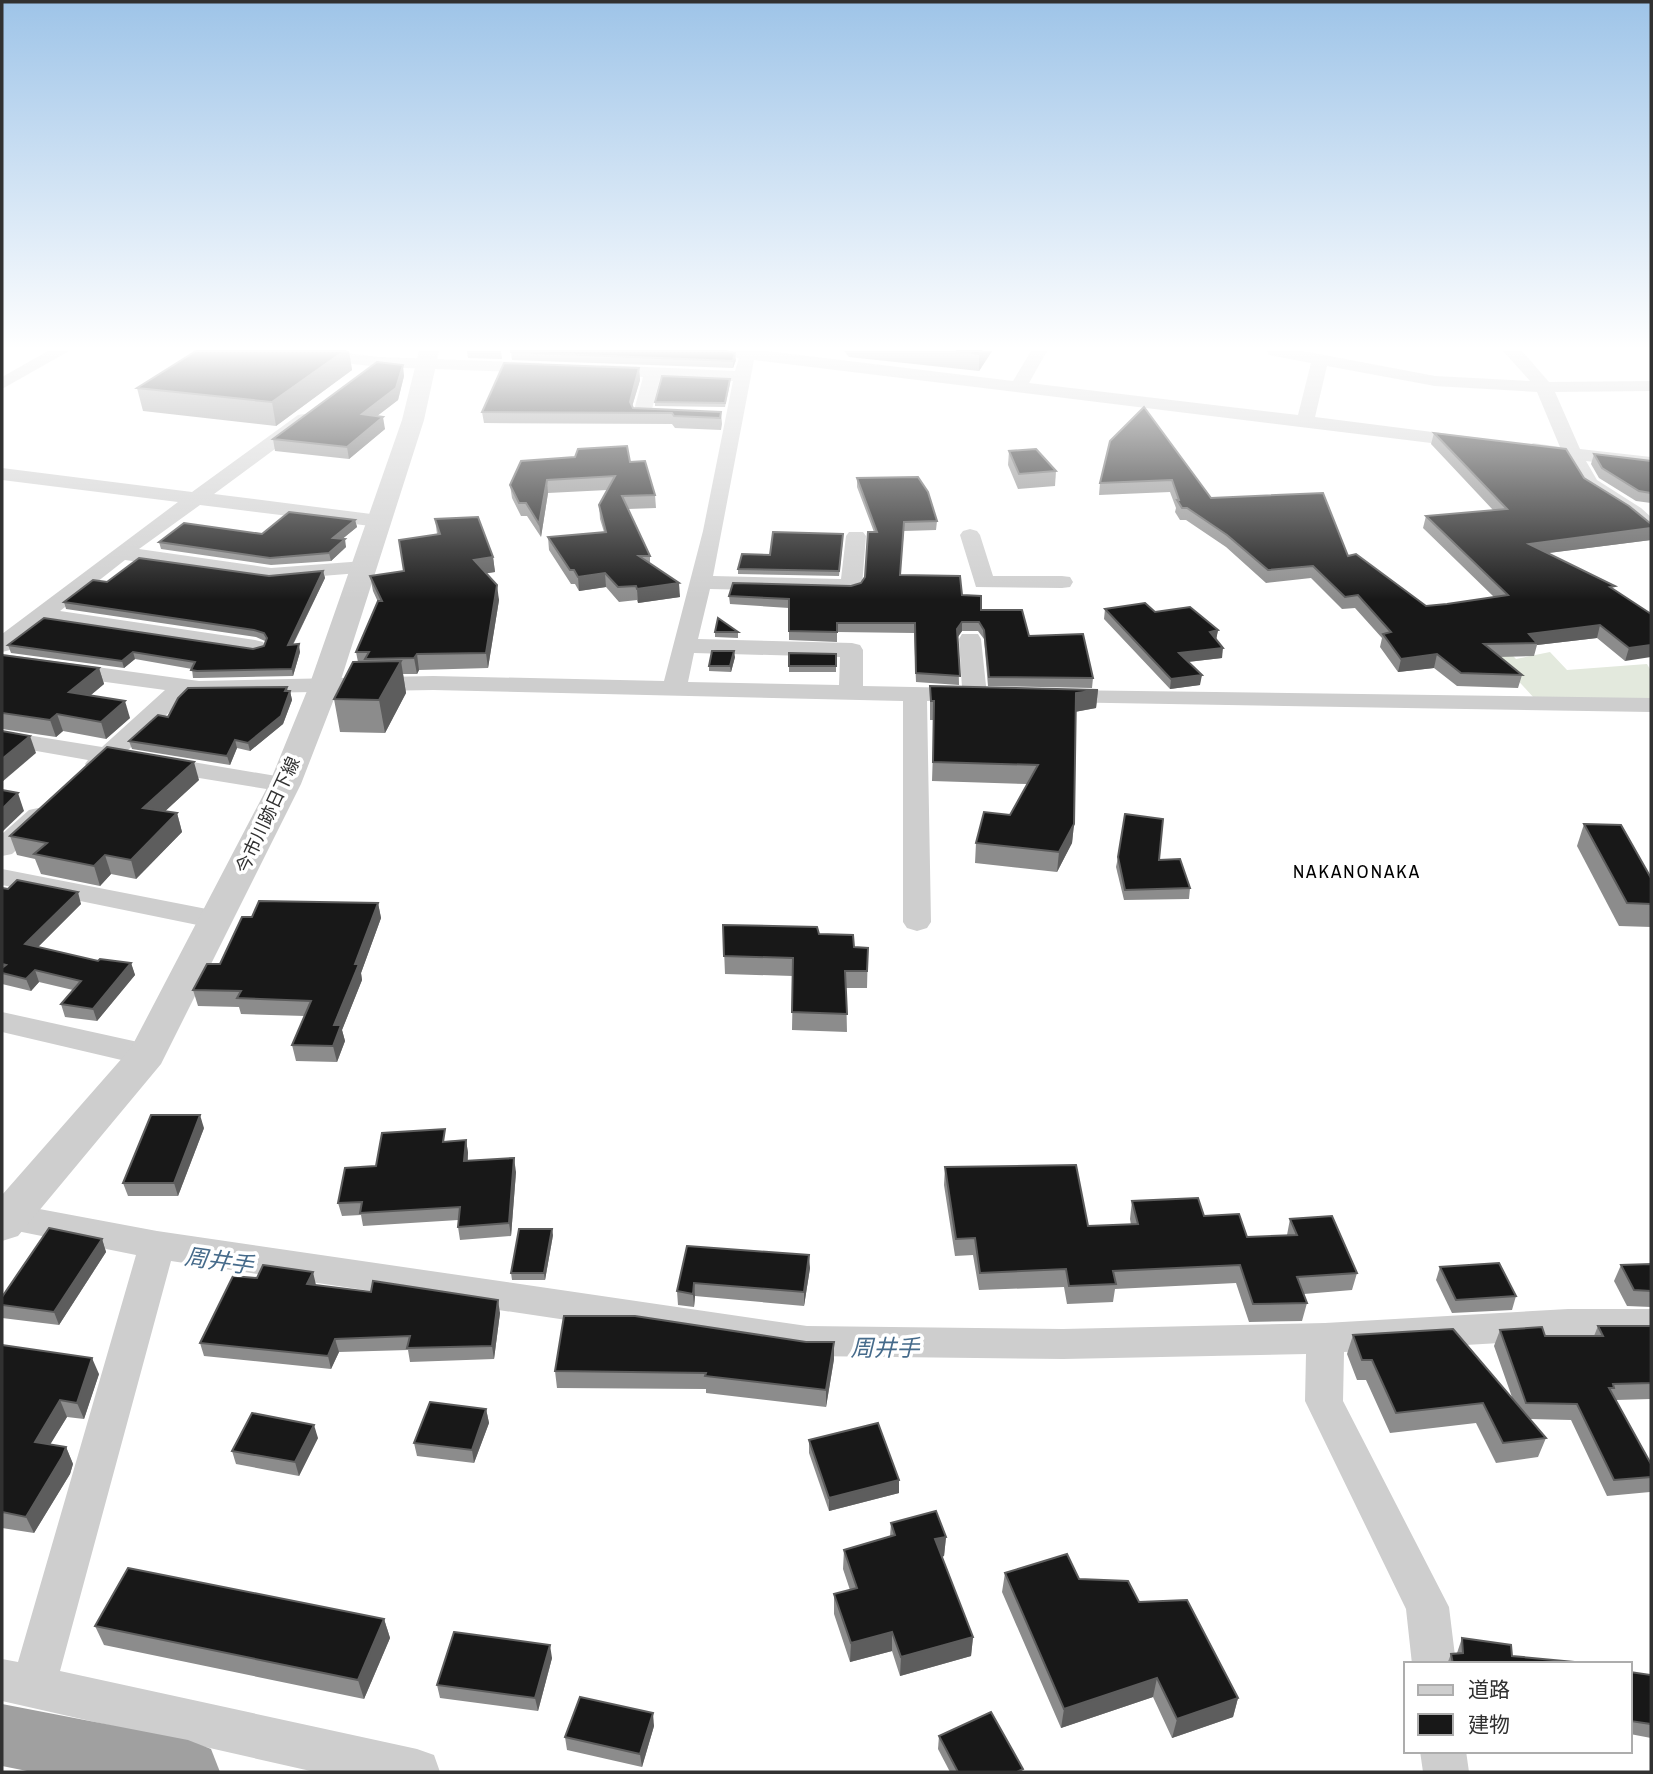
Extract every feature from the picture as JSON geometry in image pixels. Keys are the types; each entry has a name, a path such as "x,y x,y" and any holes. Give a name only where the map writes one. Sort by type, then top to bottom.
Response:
{"highway":[{"path":"12,1700 188,1772"}],"street":[{"path":"2,645 121,553 284,434"},
{"name":"今市川跡日下線","path":"5,1218 147,1055 218,920 285,784 324,686 408,434"},
{"path":"674,689 700,582 725,434"},
{"path":"1404,434 1490,444"},
{"path":"1564,434 1589,484 1634,512 1651,528"},
{"path":"1517,447 1651,463"},
{"path":"2,474 379,521"},
{"path":"970,535 984,582 1062,582"},
{"path":"700,582 852,586 856,536"},
{"path":"121,553 271,574 363,567"},
{"path":"41,615 255,647"},
{"path":"971,639 975,695"},
{"path":"684,646 852,650 852,693"},
{"path":"2,661 184,686 433,683 1002,696"},
{"path":"79,780 184,686"},
{"path":"915,694 917,922"},
{"path":"1041,697 1651,705"},
{"path":"2,738 285,784"},
{"path":"2,848 60,797"},
{"path":"2,877 218,920"},
{"path":"2,1022 147,1055"},
{"path":"5,1218 157,1245 807,1340 1063,1344 1325,1338 1568,1324 1651,1324"},
{"path":"157,1245 12,1700 417,1772"},
{"path":"1325,1338 1324,1401 1427,1607 1434,1662"},
{"path":"1443,1753 1446,1772"}],"shaded area":[{"path":"1466,624 1487,628 1516,659 1550,652 1567,670 1647,664 1651,671 1651,700 1534,698"}],"building":[{"path":"280,434 363,434 347,447 273,439"},
{"path":"1117,434 1164,434 1211,498 1323,493 1348,556 1356,554 1426,606 1508,595 1426,516 1507,509 1435,434 1566,449 1584,478 1629,506 1651,524 1651,528 1529,544 1615,586 1610,587 1651,614 1651,645 1629,648 1600,625 1529,634 1537,643 1484,644 1522,675 1461,673 1437,654 1401,659 1383,634 1391,632 1358,595 1345,597 1313,566 1268,570 1227,535 1187,508 1182,508 1172,480 1100,483 1110,441"},
{"path":"627,446 630,462 645,461 655,495 622,496 650,556 639,556 679,583 637,589 636,586 618,587 605,573 578,577 574,570 570,570 548,537 606,532 599,505 615,476 547,480 539,524 526,503 519,503 510,485 521,461 575,457 578,449"},
{"path":"1036,449 1056,471 1019,474 1009,451"},
{"path":"1594,454 1651,461 1651,493 1639,491 1602,468"},
{"path":"918,477 928,492 937,521 904,522 900,575 960,576 962,595 981,596 981,610 1022,610 1029,636 1083,634 1093,678 989,677 984,630 979,622 962,622 957,629 960,676 916,673 915,623 837,623 837,632 789,631 789,599 729,596 733,583 851,586 861,583 865,577 868,532 877,532 857,478"},
{"path":"289,512 355,520 333,538 345,539 329,553 270,558 159,542 184,523 262,534"},
{"path":"478,517 493,557 474,560 497,585 486,653 417,654 414,658 365,659 369,652 356,652 378,601 382,601 370,576 404,571 399,540 440,534 435,519"},
{"path":"773,532 843,534 839,571 738,569 742,554 770,555"},
{"path":"139,558 269,576 323,571 288,645 299,644 292,669 197,671 191,670 195,662 133,652 122,661 8,645 44,618 253,649 264,646 267,638 264,633 254,630 64,602 93,580 107,582"},
{"path":"1145,603 1155,612 1190,607 1218,630 1210,632 1223,648 1179,653 1202,675 1171,679 1105,609"},
{"path":"718,618 738,632 715,632"},
{"path":"712,651 734,651 730,666 709,666"},
{"path":"789,653 836,654 836,666 789,666"},
{"path":"2,655 99,668 69,692 125,701 101,722 57,714 50,720 2,713"},
{"path":"401,661 379,700 334,699 353,662"},
{"path":"930,686 1098,690 1076,693 1074,824 1059,852 976,843 984,812 1010,815 1038,765 933,762 934,701 931,701"},
{"path":"287,687 285,691 290,691 281,716 248,743 235,740 227,756 129,741 158,715 168,717 178,698 188,688"},
{"path":"2,731 30,736 2,759"},
{"path":"107,747 194,762 143,808 177,813 131,860 105,855 94,866 34,854 47,843 10,836"},
{"path":"2,790 18,793 2,809"},
{"path":"1125,814 1163,819 1159,860 1180,859 1190,888 1125,890 1118,857"},
{"path":"1584,824 1621,825 1651,878 1651,904 1627,903"},
{"path":"17,880 78,892 25,944 98,961 100,959 131,963 93,1009 61,1004 81,981 35,970 26,979 2,973 2,968 6,965 2,964 2,888 8,889"},
{"path":"259,901 378,903 355,964 359,964 334,1025 341,1025 333,1046 292,1045 311,1001 237,998 241,991 193,990 207,964 220,964 242,917 252,917"},
{"path":"723,925 817,927 819,934 853,935 854,947 868,948 867,971 845,971 847,1014 792,1012 793,958 724,956"},
{"path":"151,1115 200,1115 174,1183 123,1183"},
{"path":"445,1129 443,1142 466,1140 464,1161 514,1158 509,1223 458,1227 460,1207 360,1213 362,1202 338,1203 345,1168 376,1166 382,1133"},
{"path":"1076,1165 1088,1226 1138,1224 1132,1201 1198,1198 1204,1216 1239,1214 1247,1237 1297,1235 1290,1219 1332,1216 1357,1273 1297,1277 1307,1303 1253,1304 1240,1265 1113,1271 1116,1284 1069,1286 1066,1269 980,1273 975,1238 956,1239 945,1167"},
{"path":"49,1228 102,1239 54,1312 2,1305 2,1297"},
{"path":"519,1229 552,1229 544,1273 511,1273"},
{"path":"687,1246 809,1255 804,1292 694,1283 693,1294 677,1291"},
{"path":"1499,1263 1516,1296 1456,1300 1440,1267"},
{"path":"1651,1264 1651,1291 1634,1290 1621,1265"},
{"path":"263,1265 313,1272 307,1284 371,1292 373,1281 498,1300 492,1346 407,1348 410,1336 335,1339 328,1356 200,1343 233,1276 257,1278"},
{"path":"564,1316 635,1316 806,1342 834,1342 826,1390 705,1376 706,1373 555,1371"},
{"path":"1598,1326 1651,1326 1651,1383 1613,1384 1614,1388 1609,1388 1651,1464 1651,1477 1614,1480 1577,1404 1526,1403 1500,1330 1542,1327 1545,1336 1603,1336"},
{"path":"1453,1329 1546,1438 1503,1443 1483,1403 1396,1413 1372,1360 1362,1360 1353,1335"},
{"path":"2,1345 92,1358 77,1403 60,1400 35,1442 66,1447 26,1517 2,1512"},
{"path":"430,1402 486,1409 472,1450 414,1443"},
{"path":"252,1413 314,1425 295,1462 232,1451"},
{"path":"878,1423 899,1480 829,1498 809,1440"},
{"path":"936,1511 946,1537 935,1539 973,1637 901,1657 892,1632 851,1643 834,1594 857,1588 844,1550 895,1535 891,1523"},
{"path":"1067,1554 1079,1579 1128,1581 1139,1602 1187,1600 1238,1698 1177,1719 1157,1678 1064,1709 1005,1573"},
{"path":"128,1568 384,1619 358,1680 95,1626"},
{"path":"454,1632 550,1645 535,1698 437,1685"},
{"path":"1462,1638 1511,1645 1512,1656 1575,1662 1453,1662 1451,1654 1463,1653"},
{"path":"1632,1672 1651,1675 1651,1724 1632,1721"},
{"path":"580,1697 653,1713 640,1754 565,1737"},
{"path":"991,1712 1023,1769 1017,1772 958,1772 939,1736"}],"district":[{"name":"NAKANONAKA","path":"1357,871"}],"water label":[{"name":"周井手","path":"219,1261"},
{"name":"周井手","path":"885,1348"}]}
